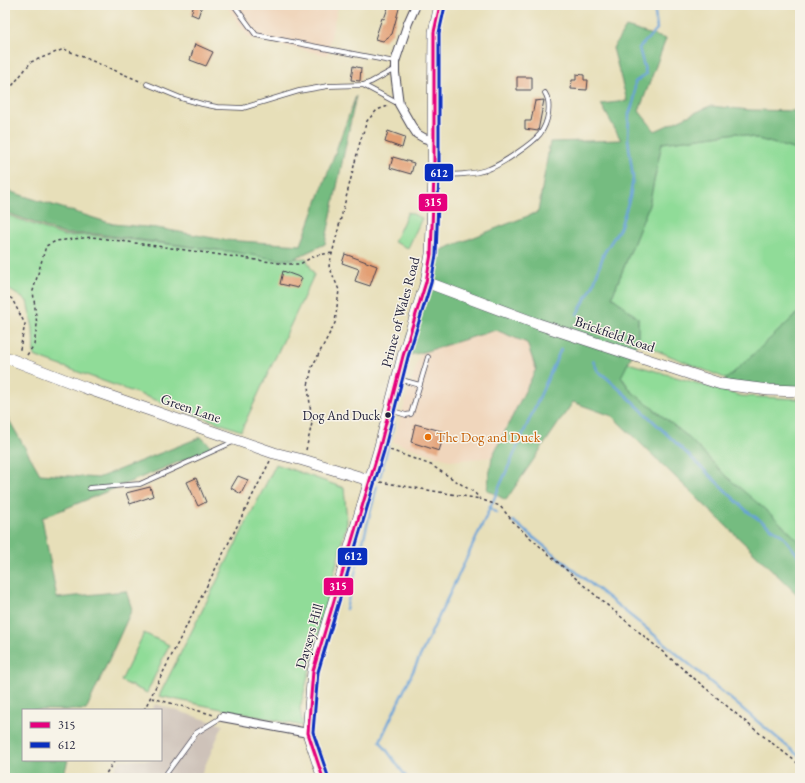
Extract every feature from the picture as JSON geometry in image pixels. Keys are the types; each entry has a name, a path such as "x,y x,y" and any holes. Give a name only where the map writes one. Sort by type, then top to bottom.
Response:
{"street":[{"path":"416,5 408,22 395,66 399,104 417,134 433,141"},
{"name":"Prince of Wales Road","path":"369,479 412,325 426,282 431,254 434,175 434,32 440,5"},
{"name":"Brickfield Road","path":"426,282 538,324 721,384 769,390 800,391"},
{"name":"Green Lane","path":"13,360 86,388 237,440 369,479"},
{"name":"Dayseys Hill","path":"323,778 308,733 313,671 337,594 369,479"},
{"path":"222,717 308,733"}],"lane":[{"path":"234,5 256,35 395,66"},
{"path":"147,84 181,98 202,104 217,107 243,108 299,91 328,86 363,84 371,82 395,66"},
{"path":"363,84 399,104"},
{"path":"434,175 470,174 489,169 518,153 540,133 550,108 546,93"},
{"path":"389,410 406,415 411,414 428,357"},
{"path":"397,379 420,385"},
{"path":"89,488 140,484 237,440"},
{"path":"166,774 196,733 222,717"}],"path":[{"path":"5,95 30,62 64,49 147,84"},
{"path":"303,460 312,423 308,386 312,367 335,324 339,290 329,266 360,142 367,121 377,110 393,104 399,104"},
{"path":"13,360 34,345 37,325 33,291 46,246 56,241 92,237 286,264 300,264 316,254 333,253"},
{"path":"5,294 12,299 25,324 20,349 13,360"},
{"path":"389,450 431,465 475,493 480,499"},
{"path":"145,709 152,698 274,452"},
{"path":"369,479 394,485 439,491 480,499 500,506 516,525 581,583 753,728 800,765"},
{"path":"152,698 222,717"},
{"path":"103,778 114,761"}],"shaded area":[{"path":"226,5 340,5 337,10 327,55 249,38"},
{"path":"496,330 527,343 536,369 492,457 452,461 393,442 420,353"},
{"path":"155,704 223,725 201,775 197,778 109,778 119,761 162,761 162,709 152,709"}],"green space":[{"path":"626,27 666,39 639,111 655,131 710,106 750,110 800,111 800,151 737,133 662,143 649,205 612,297 638,318 638,343 621,377 631,391 687,436 726,476 774,517 800,542 800,597 612,416 573,402 506,500 487,490 492,457 536,369 527,343 496,330 420,353 403,356 431,254 538,212 550,142 621,140 601,104 627,101 613,48"},
{"path":"356,96 325,244 293,259 281,260 233,252 95,234 64,234 5,212 5,190 113,224 157,228 224,240 301,245"},
{"path":"737,133 800,151 800,311 727,379 638,343 638,318 612,297 649,205 662,143"},
{"path":"408,212 422,218 408,248 394,242"},
{"path":"5,214 64,236 90,235 293,259 306,258 314,275 241,431 34,356 33,328 27,301 5,287"},
{"path":"800,311 800,391 721,384"},
{"path":"628,363 741,396 800,399 800,543 726,476 687,436 631,391 621,376"},
{"path":"5,413 40,474 98,478 201,437 213,448 42,518 57,598 126,591 132,609 86,709 22,709 22,761 68,761 63,778 5,778"},
{"path":"276,464 344,488 347,522 300,708 303,726 159,696"},
{"path":"144,633 169,645 147,693 121,681"}],"building":[{"path":"194,5 202,5 198,17 191,14"},
{"path":"389,5 400,5 392,34 383,41 375,39 382,18 384,19"},
{"path":"195,44 213,52 206,66 190,60"},
{"path":"353,66 361,68 360,81 351,80"},
{"path":"576,74 584,75 584,80 588,80 587,90 571,89 572,80 576,80"},
{"path":"517,77 532,77 532,90 517,90"},
{"path":"544,100 538,131 525,129 525,121 531,121 535,101"},
{"path":"388,131 405,137 402,148 385,142"},
{"path":"393,157 414,163 411,174 390,168"},
{"path":"345,254 377,266 370,286 355,281 359,269 342,263"},
{"path":"283,271 302,278 298,288 280,284"},
{"name":"The Dog and Duck","path":"415,424 445,432 439,451 411,442"},
{"path":"238,476 248,480 241,494 231,488"},
{"path":"196,478 206,502 198,506 187,482"},
{"path":"150,487 153,496 130,504 126,493"}],"waterway":[{"path":"577,314 593,286 604,253 620,228 630,197 633,178 628,139 629,114 634,101 635,82 646,74 639,48 657,29 654,5"},
{"path":"407,778 380,741 485,519 561,349"},
{"path":"593,361 598,371 629,398 748,512 783,536 800,558"},
{"path":"380,477 394,423"},
{"path":"346,609 377,486"},
{"path":"489,508 497,513"},
{"path":"513,521 652,633 800,757"}],"transit line":[{"name":"315","path":"323,778 308,733 313,671 379,450 403,356 426,282 431,254 434,175 434,32 440,5"},
{"name":"612","path":"328,776 313,732 318,672 384,451 408,357 431,283 436,255 439,175 439,33 445,6"}],"place":[{"name":"Dog And Duck","path":"388,415"},
{"name":"The Dog and Duck","path":"428,437"}]}
